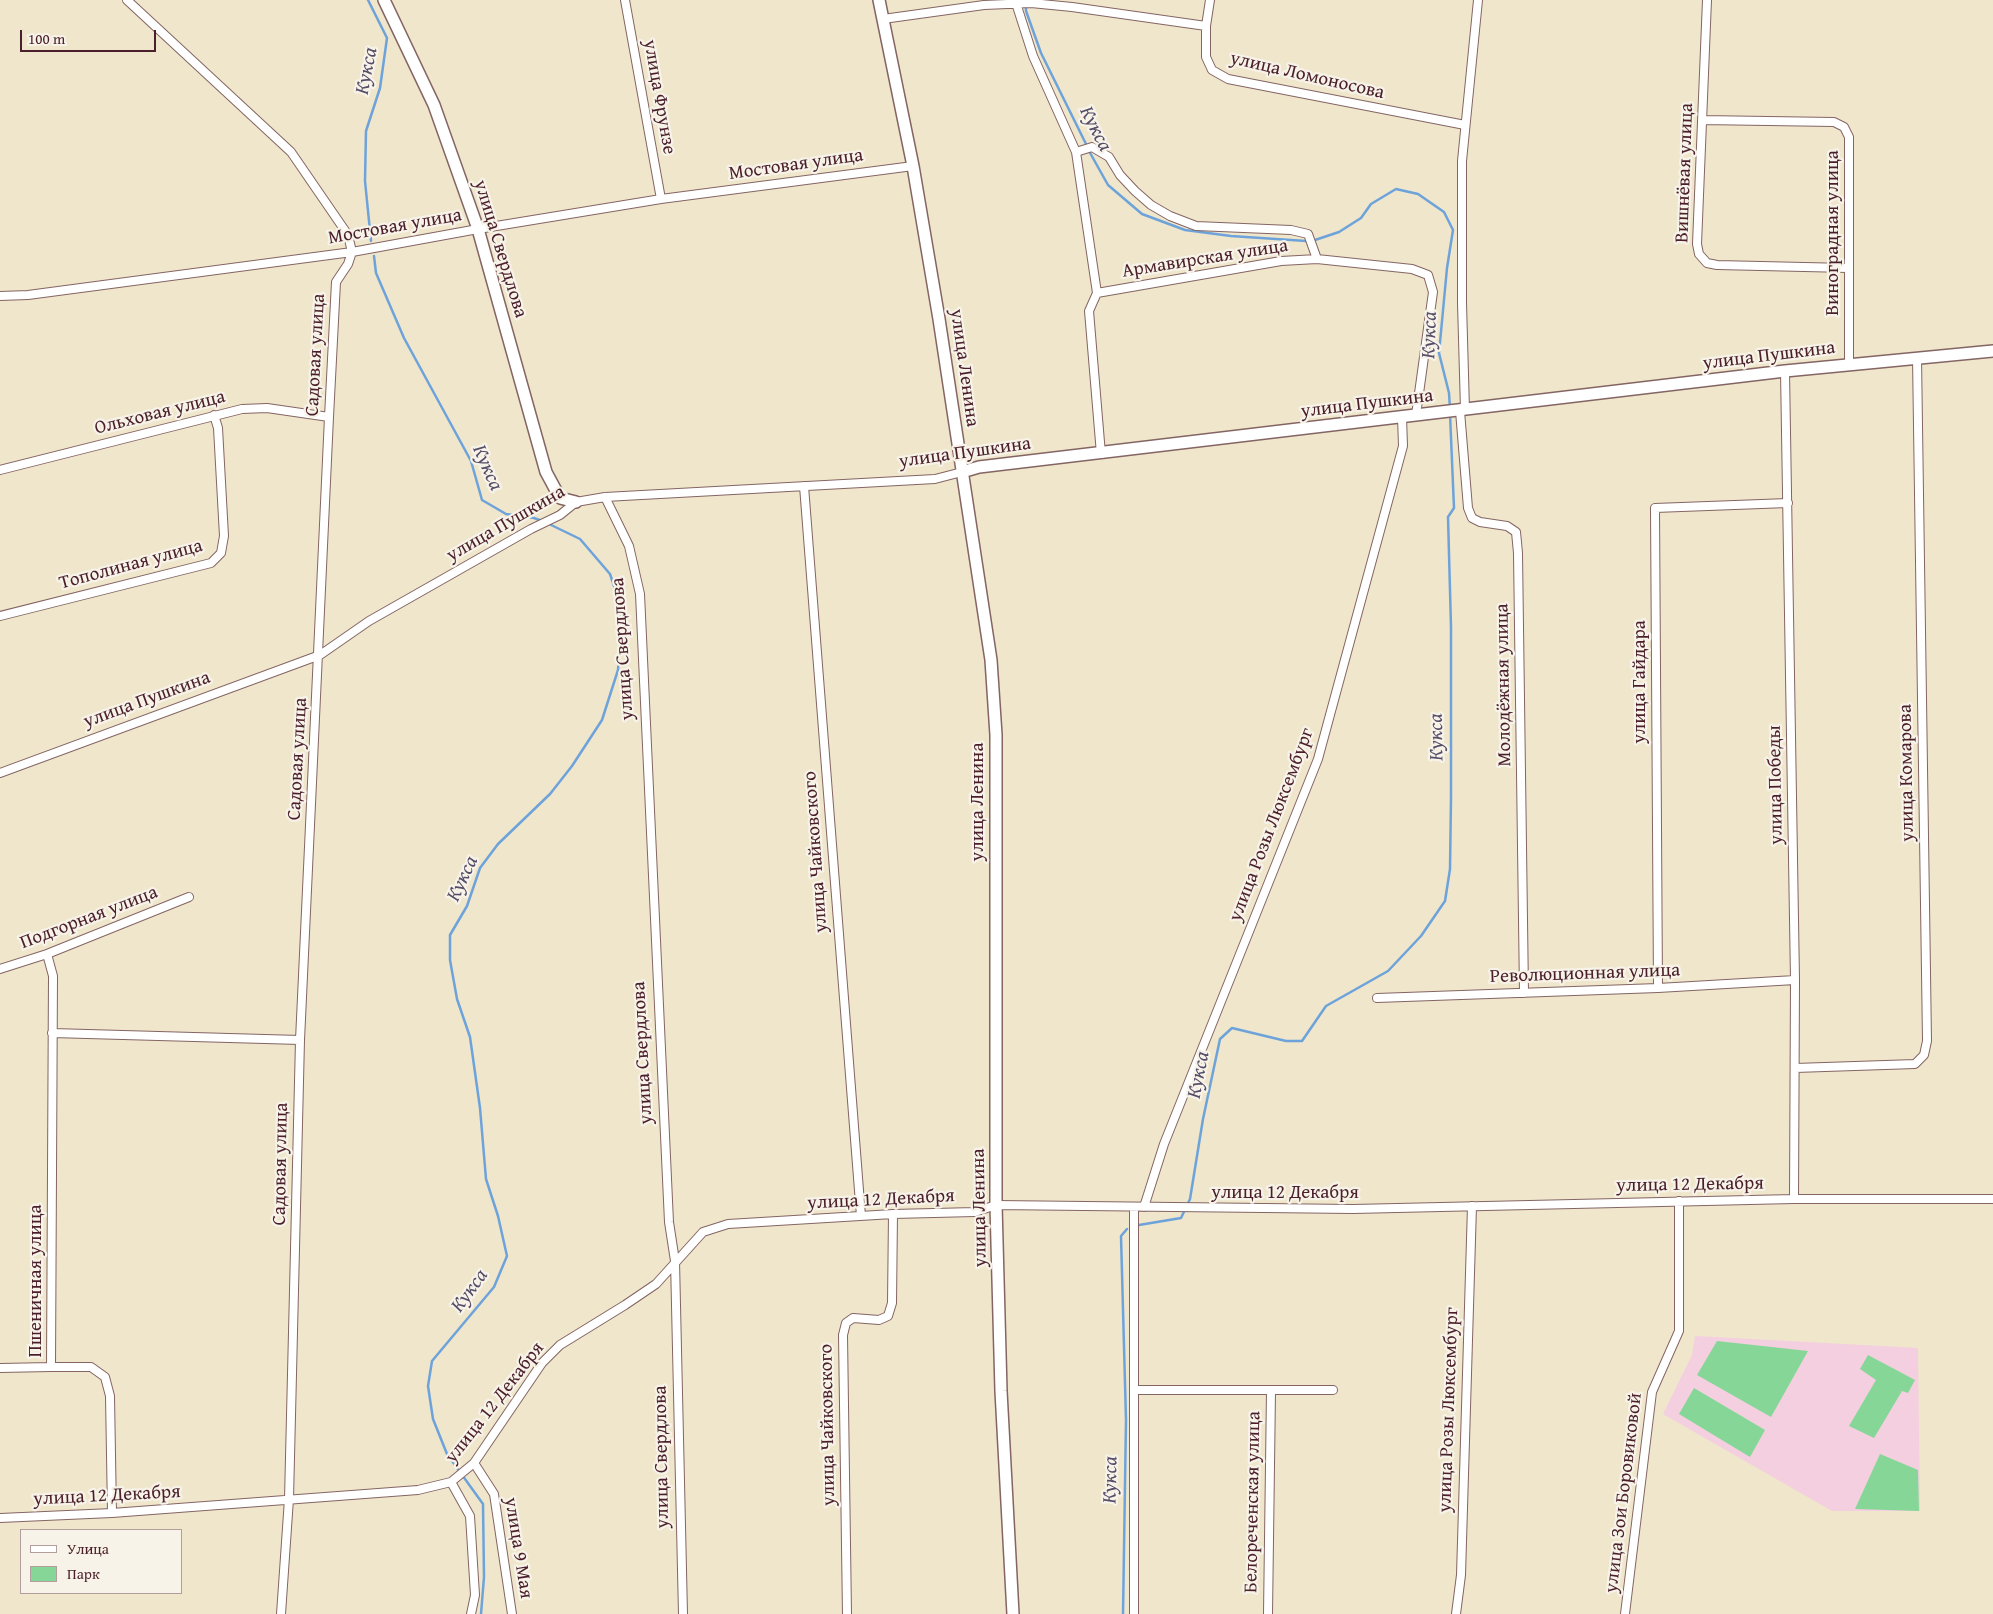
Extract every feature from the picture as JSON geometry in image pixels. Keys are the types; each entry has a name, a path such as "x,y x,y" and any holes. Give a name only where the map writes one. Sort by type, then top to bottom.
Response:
{"street":[{"path":"127,0 291,152 348,235 352,252"},
{"name":"улица Свердлова","path":"384,0 434,105 478,229 546,472 560,498 576,502"},
{"name":"улица Фрунзе","path":"625,0 661,200"},
{"name":"улица Ленина","path":"879,0 914,166 991,660 996,735 996,1205 1001,1391 1013,1614"},
{"name":"улица Ломоносова","path":"1210,0 1206,26 1206,57 1212,70 1228,79 1465,125"},
{"path":"1455,411 1462,303 1462,161 1478,0"},
{"name":"Вишнёвая улица","path":"1707,0 1697,244 1699,254 1707,262 1716,266 1848,268"},
{"path":"883,18 984,5 1051,2 1206,26"},
{"name":"Армавирская улица","path":"1019,3 1033,56 1076,152 1097,292 1089,312 1100,454"},
{"name":"Виноградная улица","path":"1702,120 1834,122 1844,127 1849,137 1849,364"},
{"name":"Армавирская улица","path":"1076,152 1088,149 1109,156 1120,175 1135,191 1151,205 1170,216 1196,226 1291,230 1308,234 1317,259"},
{"name":"Мостовая улица","path":"0,296 28,295 352,252 478,229 661,200 914,166"},
{"name":"Садовая улица","path":"282,1614 289,1500 300,1040 320,655 329,417 336,282 348,264 352,252"},
{"name":"Армавирская улица","path":"1097,292 1281,261 1317,259 1412,269 1428,276 1432,292 1416,415"},
{"name":"улица Пушкина","path":"0,773 320,655 369,621 531,529 560,515 576,502 605,497 935,479 979,467 1785,371 1993,351"},
{"name":"улица Комарова","path":"1795,1068 1915,1064 1924,1055 1928,1041 1917,357"},
{"name":"улица Победы","path":"1785,371 1795,980 1794,1199"},
{"name":"Ольховая улица","path":"0,470 242,409 267,408 329,417"},
{"name":"Молодёжная улица","path":"1455,411 1468,508 1472,518 1480,522 1507,526 1516,532 1518,553 1524,993"},
{"name":"Тополиная улица","path":"0,616 211,563 220,553 224,536 218,428 214,415"},
{"name":"улица Розы Люксембург","path":"1144,1207 1164,1144 1318,759 1403,446 1402,417"},
{"name":"улица Чайковского","path":"804,486 860,1216"},
{"name":"улица Свердлова","path":"605,497 629,546 640,594 669,1222 675,1261 683,1614"},
{"name":"улица Гайдара","path":"1658,988 1655,508 1788,503"},
{"name":"Подгорная улица","path":"0,969 46,954 189,897"},
{"name":"Пшеничная улица","path":"46,954 53,976 51,1367 91,1368 105,1377 110,1396 112,1513"},
{"name":"Революционная улица","path":"1377,998 1658,988 1795,980"},
{"path":"52,1033 300,1040"},
{"name":"улица 12 Декабря","path":"0,1518 112,1513 418,1490 451,1482 471,1466 542,1363 560,1345 626,1305 656,1284 675,1261 704,1232 728,1224 893,1214 975,1212 996,1205 1203,1209 1353,1209 1794,1199 1993,1200"},
{"name":"улица Зои Боровиковой","path":"1626,1614 1652,1392 1679,1331 1679,1201"},
{"name":"улица Розы Люксембург","path":"1456,1614 1461,1574 1472,1206"},
{"path":"1134,1207 1136,1390 1134,1614"},
{"name":"улица Чайковского","path":"848,1614 843,1335 846,1323 852,1318 879,1320 888,1316 892,1303 893,1214"},
{"path":"0,1368 51,1367"},
{"name":"Белореченская улица","path":"1136,1390 1333,1390"},
{"name":"Белореченская улица","path":"1268,1614 1271,1391"},
{"name":"улица 9 Мая","path":"471,1466 494,1494 512,1614"},
{"path":"451,1482 470,1516 475,1595 471,1614"}],"shaded area":[{"path":"1695,1336 1918,1348 1920,1511 1832,1511 1663,1414 1692,1355"}],"green space":[{"path":"1717,1341 1808,1351 1771,1417 1697,1375"},
{"path":"1868,1355 1915,1380 1908,1393 1902,1391 1874,1438 1849,1426 1876,1380 1860,1369"},
{"path":"1694,1388 1765,1430 1750,1457 1679,1414"},
{"path":"1880,1454 1918,1470 1919,1511 1855,1509"}],"waterway":[{"name":"Кукса","path":"368,0 387,38 380,88 366,131 365,181 371,241"},
{"name":"Кукса","path":"1026,5 1026,11 1041,53 1087,146"},
{"name":"Кукса","path":"1089,151 1108,185 1142,214 1185,230 1231,236 1306,241"},
{"name":"Кукса","path":"1315,240 1339,232 1361,218 1371,204 1396,189 1418,194 1444,212 1453,230 1447,268 1439,353 1449,393 1450,409"},
{"name":"Кукса","path":"374,256 376,273 404,338 471,461 482,500 506,514 542,521"},
{"name":"Кукса","path":"1139,1225 1181,1218 1190,1199 1203,1119 1220,1039 1232,1028 1286,1041 1302,1041 1326,1006 1388,971 1421,936 1445,901 1450,869 1451,798 1451,627 1448,517 1454,508 1450,414"},
{"name":"Кукса","path":"481,1614 484,1577 483,1504 447,1454 433,1419 428,1386 432,1361 494,1287 507,1256 498,1216 486,1179 480,1108 470,1037 457,999 450,960 450,935 467,906 480,868 498,844 550,794 572,766 602,720 618,670 622,610 610,574 580,539 547,523"},
{"name":"Кукса","path":"1123,1614 1126,1420 1121,1236 1127,1229"}]}
